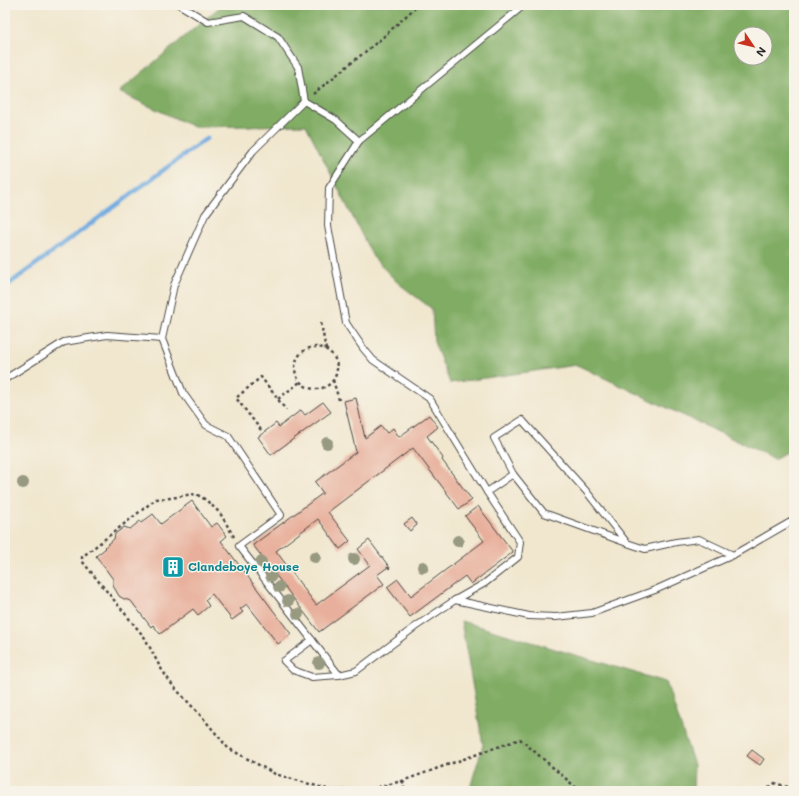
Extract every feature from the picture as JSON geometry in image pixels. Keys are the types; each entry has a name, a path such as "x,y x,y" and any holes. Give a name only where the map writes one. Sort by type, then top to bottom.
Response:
{"lane":[{"path":"180,5 208,22 244,16 278,37 298,67 304,101 336,120 358,141"},
{"path":"312,640 284,661 293,670 312,677 339,676 356,671 415,627 455,600 485,583 518,557 520,542 487,492 430,399 373,360 346,323 328,226 329,188 358,141 524,5"},
{"path":"304,101 253,151 205,215 174,285 162,339 183,393 206,425 228,436 281,514 239,546 339,676"},
{"path":"5,378 64,342 107,334 162,339"},
{"path":"627,543 586,491 522,420 494,438 513,474 544,513 627,543 645,549 676,542 699,539 733,556"},
{"path":"487,492 513,474"},
{"path":"455,600 529,616 556,617 592,613 655,590 733,556 794,520"}],"path":[{"path":"304,101 381,38 418,5"},
{"path":"321,323 326,350"},
{"path":"316,347 326,350 333,356 336,362 337,369 333,380 328,386 322,389 315,390 309,388 300,382 295,375 295,361 303,351 310,348 316,347"},
{"path":"261,430 236,398 261,377 286,410"},
{"path":"333,380 339,400"},
{"path":"278,399 300,382"},
{"path":"239,546 220,513 206,500 196,494 156,499 82,557 82,561 145,638 160,667 174,686 228,748 275,774 330,790 366,790 402,781 520,739 580,791"},
{"path":"402,781 404,783 404,791"},
{"path":"764,791 775,783 794,789"}],"green space":[{"path":"222,5 794,5 794,448 775,459 577,365 450,383 434,342 432,309 398,283 373,257 306,125 194,127 119,92"},
{"path":"461,621 666,682 694,765 693,791 469,791 483,745"}],"building":[{"path":"356,398 365,438 381,426 387,433 393,428 399,437 429,415 438,427 427,436 443,458 442,460 472,500 459,509 413,448 328,512 350,541 340,549 318,519 276,551 316,605 370,565 358,549 369,540 390,568 389,569 388,567 377,575 384,584 319,632 253,545 323,493 315,482 356,452 344,401"},
{"path":"323,402 331,412 271,455 258,437 276,423 279,427 301,410 305,415"},
{"name":"Clandeboye House","path":"192,501 211,527 217,523 227,536 221,541 291,634 278,644 247,604 240,609 243,612 232,620 212,594 205,600 209,606 198,615 193,609 160,634 153,625 151,627 131,601 119,596 113,584 113,579 96,556 106,548 105,547 114,539 115,534 124,527 130,529 140,521 141,523 153,514 161,524"},
{"path":"478,506 513,552 471,584 465,576 410,617 387,587 398,579 411,596 484,541 465,516"},
{"path":"412,518 417,525 410,531 404,524"},
{"path":"752,750 764,759 760,765 747,756"}],"waterway":[{"path":"5,287 207,138"}],"place":[{"name":"Clandeboye House","path":"173,567"}]}
